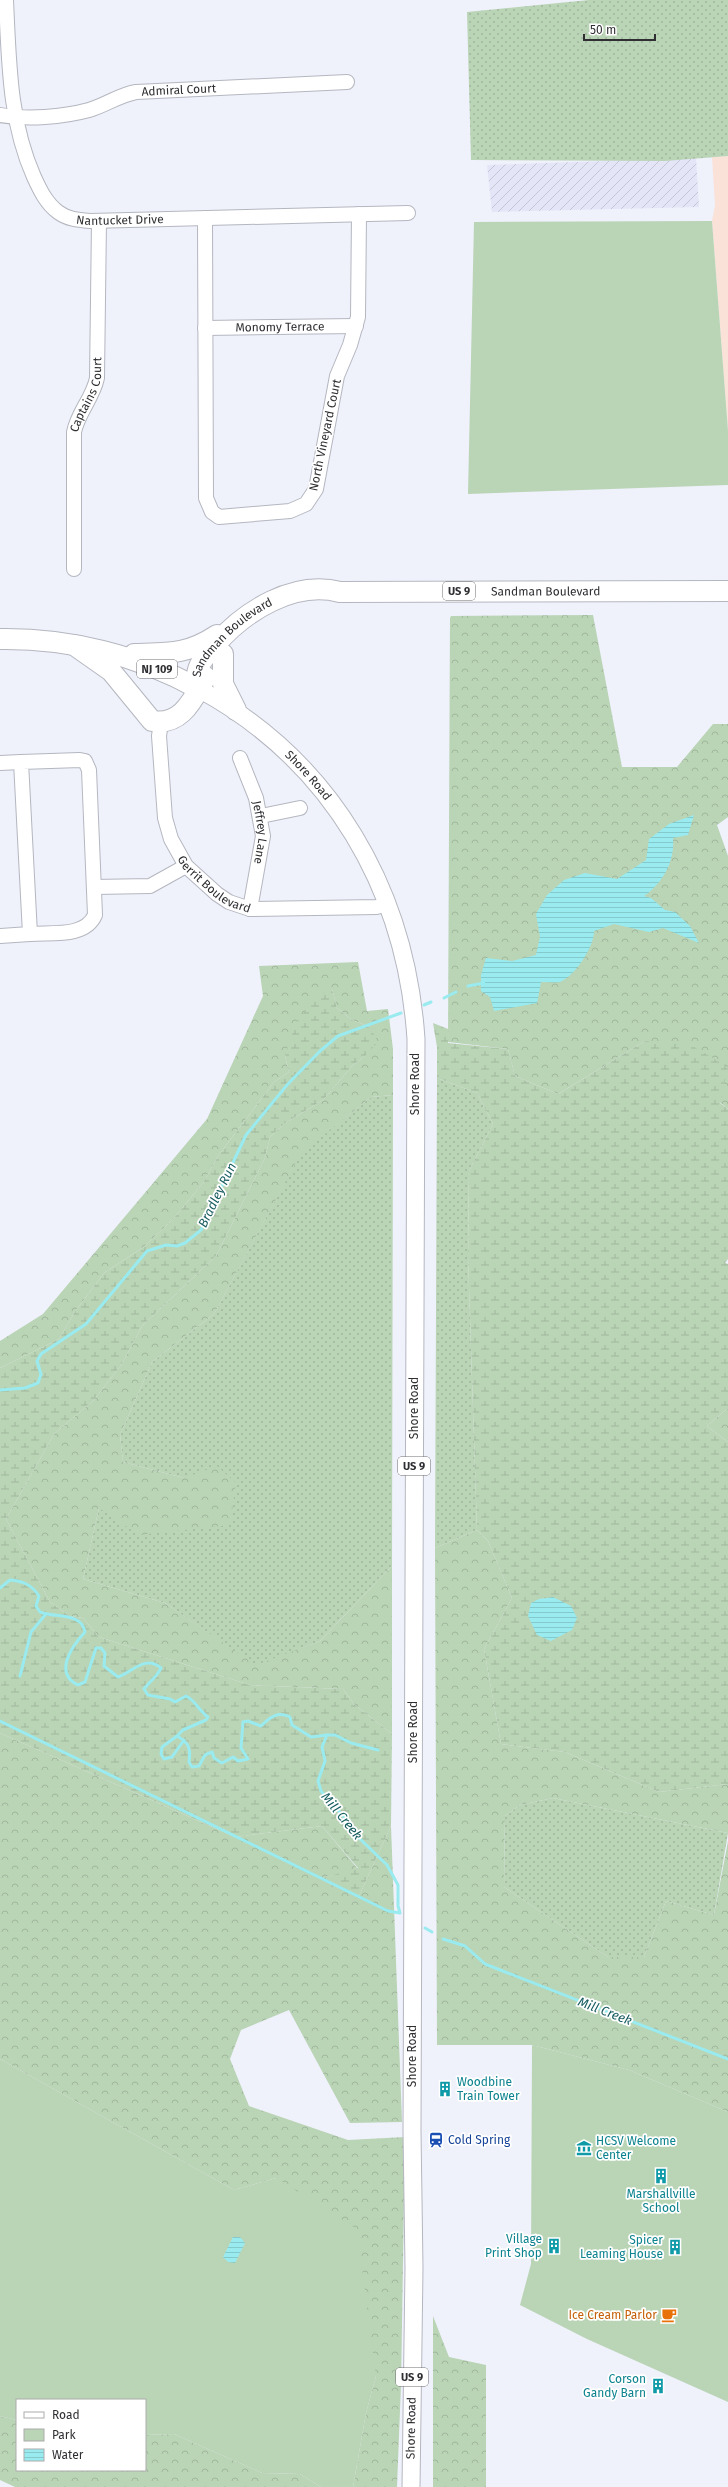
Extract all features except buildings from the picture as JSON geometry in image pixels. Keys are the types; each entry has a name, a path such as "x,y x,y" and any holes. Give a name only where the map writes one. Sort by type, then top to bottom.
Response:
{"highway":[{"name":"Sandman Boulevard","path":"199,689 195,677 200,663 236,623 256,609 290,595 325,588 340,592 728,591"},
{"name":"Sandman Boulevard","path":"199,689 223,654 247,631 268,617 292,606 340,592"},
{"path":"114,654 162,655 184,651 205,642 236,623"},
{"name":"Shore Road","path":"0,639 44,640 114,654 154,667 199,689"},
{"path":"74,645 111,671 147,716 152,720 161,722 180,716 199,689"},
{"name":"US 9","path":"223,654 223,684 236,710"}],"main road":[{"name":"Shore Road","path":"199,689 236,710 275,742 321,789 358,841 388,903 402,947 410,982 416,1039 412,2116 414,2268 411,2487"}],"street":[{"name":"Nantucket Drive","path":"6,0 14,118 24,155 42,195 50,205 68,218 99,221 408,213"},
{"name":"Admiral Court","path":"0,115 14,118 91,110 122,95 136,92 347,82"},
{"name":"North Vineyard Court","path":"205,218 206,498 218,522 290,511 302,506 312,497 316,489 336,376 356,326 359,300 359,214"},
{"name":"Captains Court","path":"74,569 74,432 76,421 95,389 97,378 99,221"},
{"name":"Monomy Terrace","path":"205,328 356,326"},
{"name":"Gerrit Boulevard","path":"161,722 159,736 165,818 171,839 186,866 229,902 250,908 377,907 388,903"},
{"name":"Jeffrey Lane","path":"240,758 261,816 264,836 250,908"},
{"path":"0,763 80,760 87,764 95,915 83,929 0,936"},
{"path":"21,762 30,934"},
{"path":"261,816 300,808"},
{"path":"94,887 150,886 186,866"}],"shaded area":[{"path":"728,156 728,431 712,221 715,205 712,157"},
{"path":"696,158 699,207 492,212 487,165"}],"green space":[{"path":"589,0 728,0 728,156 665,161 471,160 467,12"},
{"path":"712,221 728,431 728,485 468,494 474,222"},
{"path":"593,615 622,767 677,767 713,724 728,724 728,817 717,825 728,856 728,1109 645,1041 558,1094 515,1076 508,1049 448,1042 450,618 451,616"},
{"path":"358,962 367,1011 388,1009 393,1049 393,1095 371,1097 301,1153 214,1314 152,1362 120,1435 123,1462 184,1478 217,1466 236,1483 230,1525 139,1535 99,1508 83,1579 165,1603 256,1665 320,1641 392,1566 392,1734 354,1704 343,1689 250,1685 99,1637 83,1618 70,1616 50,1602 6,1519 54,1434 93,1401 122,1364 142,1326 216,1256 265,1158 270,1137 284,1124 323,1100 352,1066 365,1056 370,1027 352,1020 337,1008 332,989 285,1056 289,1072 274,1082 218,1156 203,1183 173,1219 145,1246 104,1273 76,1310 59,1339 0,1368 0,1341 43,1314 207,1119 263,996 259,966"},
{"path":"332,989 337,1008 352,1020 370,1027 378,1042 365,1056 352,1066 323,1100 284,1124 270,1137 265,1158 216,1256 142,1326 122,1364 93,1401 54,1434 6,1519 50,1602 70,1616 83,1618 99,1637 250,1685 343,1689 354,1704 392,1734 391,1826 359,1896 322,1878 358,1868 322,1826 235,1837 0,1733 0,1368 59,1339 76,1310 104,1273 145,1246 173,1219 203,1183 218,1156 274,1082 289,1072 285,1056 295,1025 315,997"},
{"path":"433,1023 448,1029 448,1043 508,1049 515,1076 558,1094 645,1041 689,1044 728,1067 720,1103 728,1109 728,1259 725,1263 728,1264 728,1408 707,1426 728,1442 728,1784 659,1792 565,1752 501,1744 484,1649 512,1598 488,1541 477,1530 468,1257 469,1171 493,1124 477,1093 437,1078 437,1047"},
{"path":"437,1078 477,1093 493,1124 469,1171 468,1257 477,1530 435,1548"},
{"path":"393,1095 392,1566 320,1641 256,1666 165,1603 83,1579 99,1508 184,1478 123,1462 120,1435 152,1362 214,1314 301,1152 371,1097"},
{"path":"728,1408 728,1442 707,1426"},
{"path":"477,1530 488,1541 512,1598 484,1649 501,1744 565,1752 659,1792 728,1784 728,1833 553,1798 520,1805 505,1816 504,1887 608,1957 644,1957 666,1901 714,1915 728,1841 728,2112 629,2070 532,2045 437,2045 435,1548"},
{"path":"0,1733 235,1837 322,1826 358,1869 322,1878 359,1896 391,1826 402,2122 350,2123 289,2010 241,2030 230,2059 249,2106 348,2140 405,2137 401,2385 397,2487 353,2487 366,2413 376,2376 276,2178 234,2190 0,2059"},
{"path":"553,1798 728,1833 714,1915 666,1901 644,1957 608,1957 504,1887 505,1816 520,1805"},
{"path":"532,2045 629,2070 728,2112 728,2402 587,2339 520,2305 531,2264"},
{"path":"0,2059 234,2190 276,2178 357,2229 376,2376 366,2413 353,2487 321,2487 300,2474 262,2473 174,2434 146,2435 146,2399 16,2399 16,2420 0,2416"},
{"path":"433,2316 449,2357 486,2365 486,2487 433,2487"},
{"path":"0,2416 16,2420 16,2471 146,2471 146,2435 174,2434 262,2473 300,2474 321,2487 15,2487 0,2480"}],"water":[{"path":"694,815 688,835 673,838 670,863 662,878 651,891 644,896 651,898 665,910 675,912 690,926 699,943 663,928 649,932 614,924 594,931 591,945 583,960 566,979 560,982 541,982 537,1003 494,1011 490,997 481,991 481,975 486,958 512,961 536,955 540,937 536,914 547,895 564,880 585,873 617,879 646,860 649,839 669,824"},
{"path":"553,1597 571,1606 577,1618 572,1630 551,1641 537,1635 528,1616 531,1603 539,1599"},
{"path":"233,2237 240,2237 245,2243 235,2263 228,2262 223,2257"}],"waterway":[{"name":"Bradley Run","path":"468,986 484,983"},
{"name":"Bradley Run","path":"444,998 456,992"},
{"name":"Bradley Run","path":"424,1005 431,1002"},
{"name":"Bradley Run","path":"0,1390 25,1388 38,1383 41,1374 37,1361 41,1354 86,1324 147,1251 166,1245 177,1246 185,1243 201,1230 246,1135 287,1085 320,1051 338,1036 401,1013"},
{"name":"Mill Creek","path":"0,1588 10,1580 27,1584 39,1596 36,1606 40,1612 73,1618 79,1621 85,1632 70,1652 66,1667 67,1674 71,1680 78,1685 85,1682 96,1648 101,1648 105,1653 104,1666 118,1677 140,1665 150,1663 161,1668 158,1674 144,1689 148,1695 170,1699 175,1702 186,1696 192,1700 208,1717 206,1720 183,1730 177,1736 188,1746 190,1753 189,1762 192,1767 199,1766 205,1755 212,1752 214,1758 222,1763 233,1757 238,1761 248,1759 241,1748 243,1722 248,1721 261,1726 274,1716 286,1715 290,1717 292,1725 311,1737 327,1735 322,1747 325,1761 318,1781 321,1791 352,1826 359,1838 387,1865 398,1885 398,1906 400,1913 388,1911 0,1721"},
{"path":"20,1676 31,1632 46,1614"},
{"path":"327,1735 335,1735 351,1743 378,1750"},
{"name":"Mill Creek","path":"177,1736 162,1747 161,1754 164,1759 172,1757 184,1740"},
{"name":"Mill Creek","path":"425,1928 432,1932"},
{"name":"Mill Creek","path":"443,1939 465,1946 485,1964 728,2059"}],"place":[{"name":"Woodbine Train Tower","path":"445,2089"},
{"name":"Cold Spring","path":"436,2140"},
{"name":"HCSV Welcome Center","path":"584,2148"},
{"name":"Marshallville School","path":"661,2176"},
{"name":"Village Print Shop","path":"554,2246"},
{"name":"Spicer Leaming House","path":"675,2247"},
{"name":"Ice Cream Parlor","path":"669,2315"},
{"name":"Corson Gandy Barn","path":"658,2386"}]}
